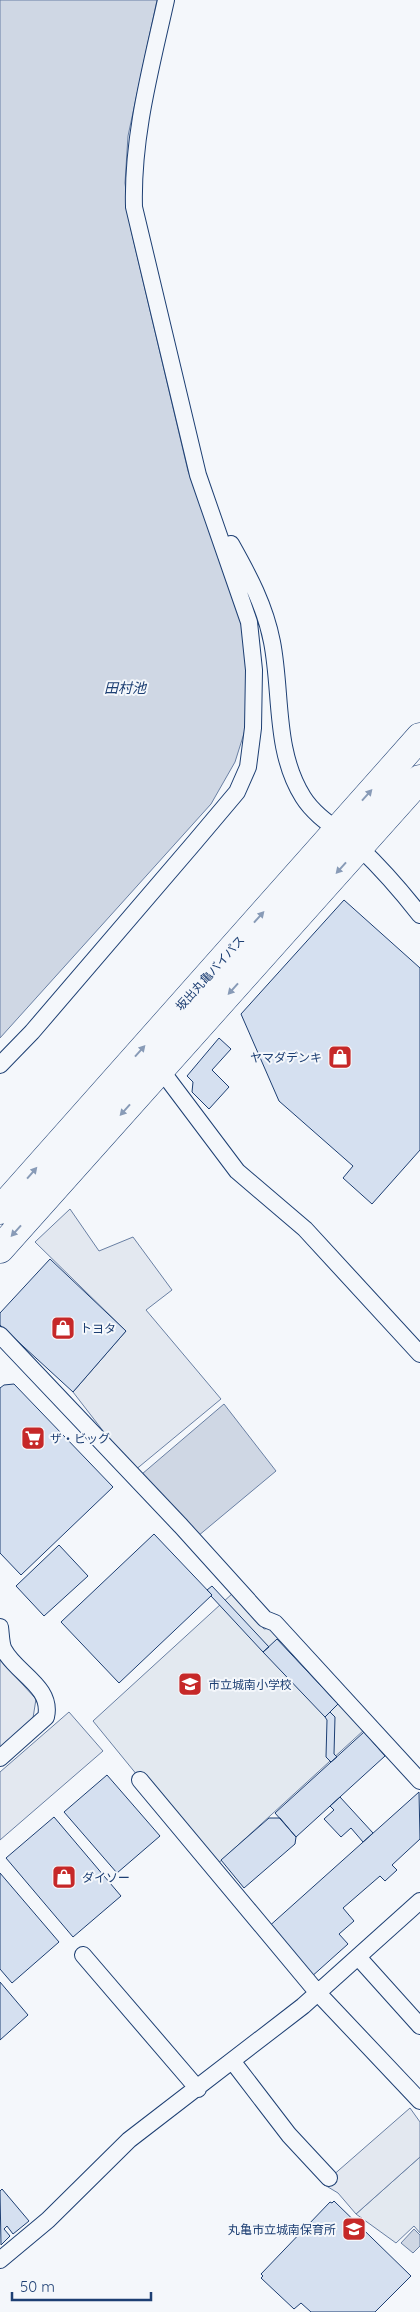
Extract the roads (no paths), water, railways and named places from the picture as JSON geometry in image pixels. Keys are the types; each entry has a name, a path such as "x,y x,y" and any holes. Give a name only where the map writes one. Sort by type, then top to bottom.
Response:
{"highway":[{"name":"坂出丸亀バイパス","path":"0,1210 420,737"},
{"path":"0,1250 420,779"}],"street":[{"path":"0,1064 32,1032 237,792 248,767 253,728 254,670 249,622 198,475 134,207 133,174 140,123 166,0"},
{"path":"218,530 221,530 231,544 263,608 273,651 283,741 294,779 303,798 312,809 359,847 420,915"},
{"path":"161,1070 237,1171 305,1230 420,1354"},
{"path":"0,1336 181,1526 265,1619 275,1623 420,1781"},
{"path":"0,1627 3,1650 40,1690 46,1699 48,1709 46,1716 0,1758"},
{"path":"140,1780 317,1992 420,2100"},
{"path":"0,2260 48,2220 130,2140 303,2006 420,1901"},
{"path":"83,1955 198,2088"},
{"path":"358,1958 420,2026"},
{"path":"233,2062 289,2134 329,2178"}],"water":[{"name":"田村池","path":"0,0 157,0 128,136 125,183 131,230 188,471 234,596 249,655 251,711 235,762 211,804 0,1038"},
{"path":"224,1404 276,1471 198,1536 142,1474"},
{"path":"414,2229 420,2235 420,2246 413,2253 401,2243"}],"place":[{"name":"ヤマダデンキ","path":"340,1057"},
{"name":"トヨタ","path":"63,1328"},
{"name":"ザ・ビッグ","path":"33,1438"},
{"name":"市立城南小学校","path":"190,1684"},
{"name":"ダイソー","path":"64,1877"},
{"name":"丸亀市立城南保育所","path":"354,2229"}]}
